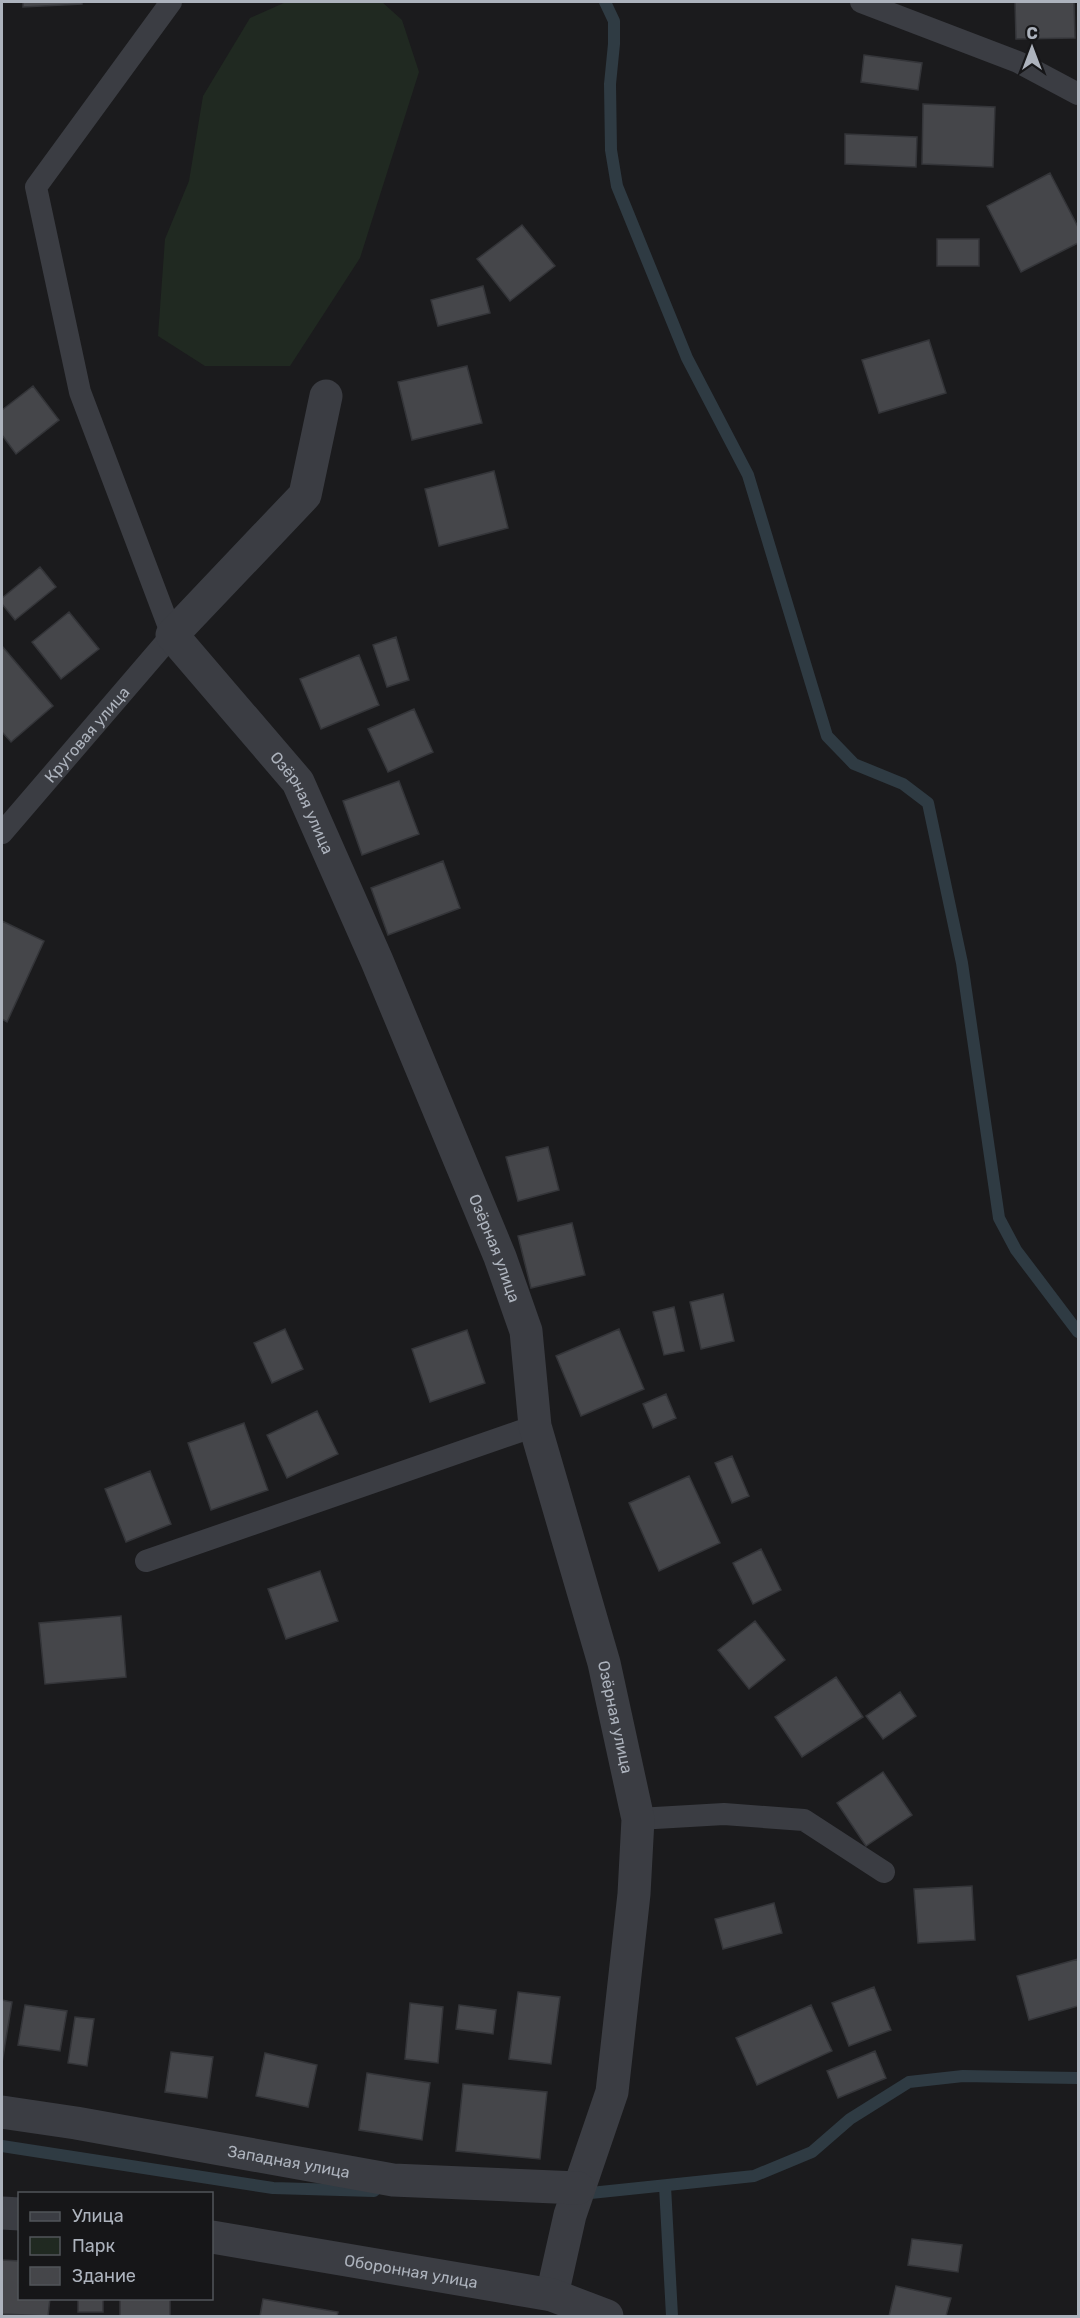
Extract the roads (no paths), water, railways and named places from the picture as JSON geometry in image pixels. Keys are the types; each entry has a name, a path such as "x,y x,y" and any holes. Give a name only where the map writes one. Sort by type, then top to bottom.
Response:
{"street":[{"path":"172,635 305,495 326,396"},
{"name":"Озёрная улица","path":"172,635 298,782 377,961 500,1257 526,1331 535,1426 604,1663 638,1819 634,1894 612,2092 574,2202 552,2295"},
{"name":"Западная улица","path":"2,2112 76,2123 393,2180 574,2202"},
{"path":"2,2213 18,2214"},
{"name":"Оборонная улица","path":"213,2237 552,2295 607,2316"}],"lane":[{"path":"171,2 36,187 80,393 172,635"},
{"path":"861,2 1018,62 1078,94"},
{"name":"Круговая улица","path":"2,833 172,635"},
{"path":"146,1561 535,1426"},
{"path":"638,1819 724,1814 804,1820 884,1872"}],"waterway":[{"path":"605,2 614,21 610,84 611,150 617,186 687,358 748,475 827,736 854,764 903,784 928,803 962,963 999,1218 1016,1250 1078,1332"},
{"path":"581,2194 754,2176 812,2152 850,2119 909,2082 963,2076 1078,2078"},
{"path":"2,2146 273,2188 374,2191"},
{"path":"665,2186 672,2316"}]}
